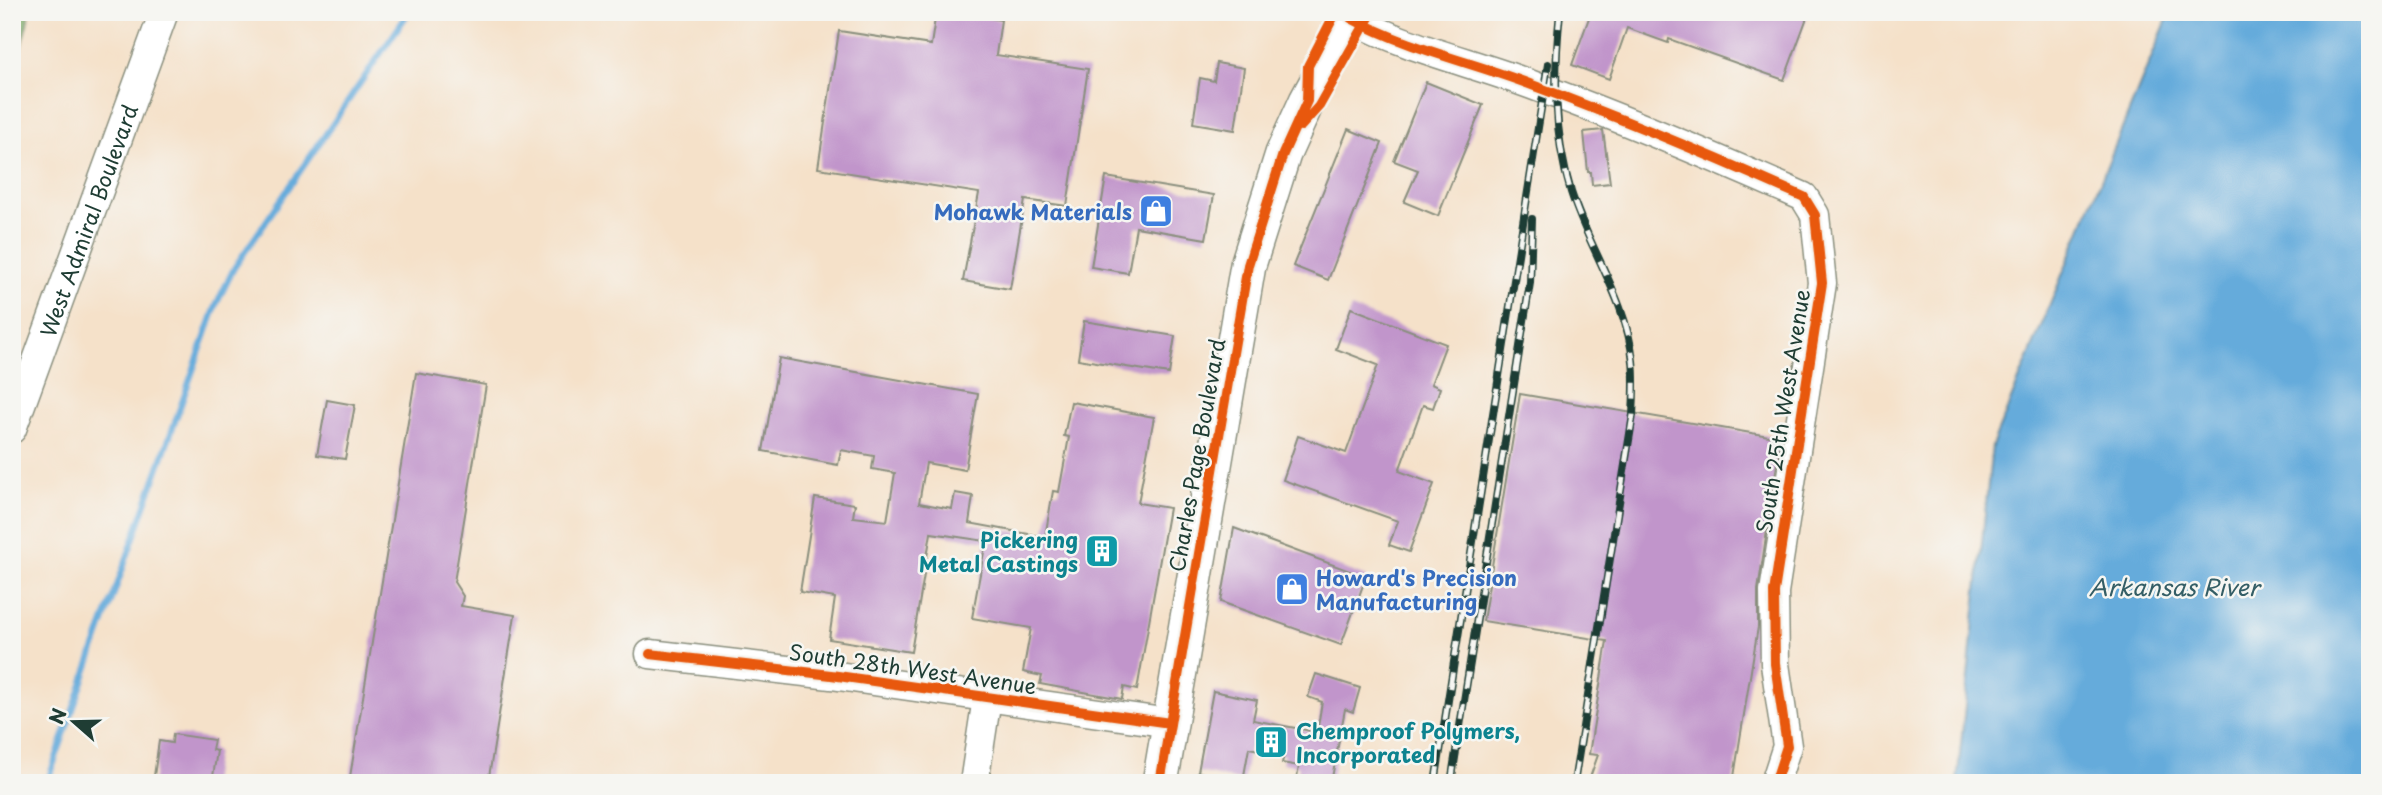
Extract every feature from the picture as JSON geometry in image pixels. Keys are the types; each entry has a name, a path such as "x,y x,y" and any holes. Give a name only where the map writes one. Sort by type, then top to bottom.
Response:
{"main road":[{"name":"Charles Page Boulevard","path":"1160,783 1248,265 1283,154 1349,14"}],"street":[{"name":"West Admiral Boulevard","path":"12,429 164,12"},
{"name":"South 25th West Avenue","path":"1349,14 1380,34 1529,84 1669,138 1804,197 1815,215 1822,283 1774,592 1776,663 1787,746 1775,783"},
{"name":"South 28th West Avenue","path":"650,654 831,675 1170,723"},
{"path":"974,783 987,698"}],"green space":[{"path":"12,12 30,12 12,81"}],"water":[{"name":"Arkansas River","path":"2170,12 2370,12 2370,783 1957,783 1992,446"}],"building":[{"path":"936,12 1001,20 996,55 1088,69 1067,206 1025,200 1010,289 963,281 979,193 818,168 839,31 931,45"},
{"path":"1588,12 1809,12 1784,80 1669,39 1668,43 1627,28 1609,79 1572,65 1590,15"},
{"path":"1217,63 1244,68 1235,130 1193,123 1200,78 1214,81"},
{"path":"1426,82 1483,105 1438,216 1404,202 1418,170 1394,161"},
{"path":"1348,129 1382,143 1328,280 1293,266"},
{"path":"1603,130 1610,183 1592,185 1584,132"},
{"name":"Mohawk Materials","path":"1106,177 1214,195 1206,239 1136,227 1128,273 1091,267"},
{"path":"1351,308 1446,344 1431,384 1440,388 1433,408 1423,405 1399,471 1434,484 1409,552 1389,545 1398,521 1283,480 1298,436 1346,453 1378,365 1336,349"},
{"path":"1084,321 1175,336 1169,374 1078,359"},
{"path":"779,358 978,394 965,470 926,463 919,503 952,509 955,493 973,496 969,523 1045,537 1053,491 1059,492 1069,437 1064,436 1071,402 1154,417 1138,503 1169,508 1137,690 1124,687 1122,699 1040,684 1042,676 1023,672 1031,628 972,618 986,541 931,533 911,652 829,639 835,598 800,592 815,498 855,504 853,517 887,521 895,473 872,469 874,456 841,450 838,465 763,451"},
{"path":"416,373 486,385 454,582 463,596 461,606 515,615 488,783 349,783"},
{"path":"1520,394 1781,438 1758,590 1758,627 1733,783 1588,783 1598,755 1589,754 1607,641 1483,621"},
{"path":"327,400 355,405 345,459 317,455"},
{"name":"Howard's Precision Manufacturing","path":"1234,528 1366,577 1341,645 1221,602"},
{"name":"Chemproof Polymers, Incorporated","path":"1316,674 1360,688 1353,712 1345,709 1331,783 1296,783 1299,766 1282,763 1284,755 1249,748 1243,781 1198,772 1213,691 1257,700 1253,720 1317,732 1322,702 1308,697"},
{"path":"173,734 214,740 212,750 217,751 212,783 153,783 159,741 172,743"}],"waterway":[{"path":"47,783 217,303 234,268 409,12"}],"railway":[{"path":"1560,12 1556,103 1565,170 1579,213 1623,317 1633,361 1634,381 1633,415 1574,783"},
{"path":"1435,783 1548,64"},
{"path":"1451,783 1530,283 1532,219"}],"cycle path":[{"path":"1160,783 1248,265 1283,154 1307,101 1308,66 1336,12"},
{"path":"1301,126 1319,106 1372,12"},
{"path":"1351,18 1417,47 1532,85 1703,153 1804,197 1815,215 1822,283 1774,592 1775,664 1787,746 1775,783"},
{"path":"650,654 831,675 1170,723"}],"place":[{"name":"Mohawk Materials","path":"1156,211"},
{"name":"Pickering Metal Castings","path":"1102,551"},
{"name":"Howard's Precision Manufacturing","path":"1292,589"},
{"name":"Chemproof Polymers, Incorporated","path":"1271,742"}]}
